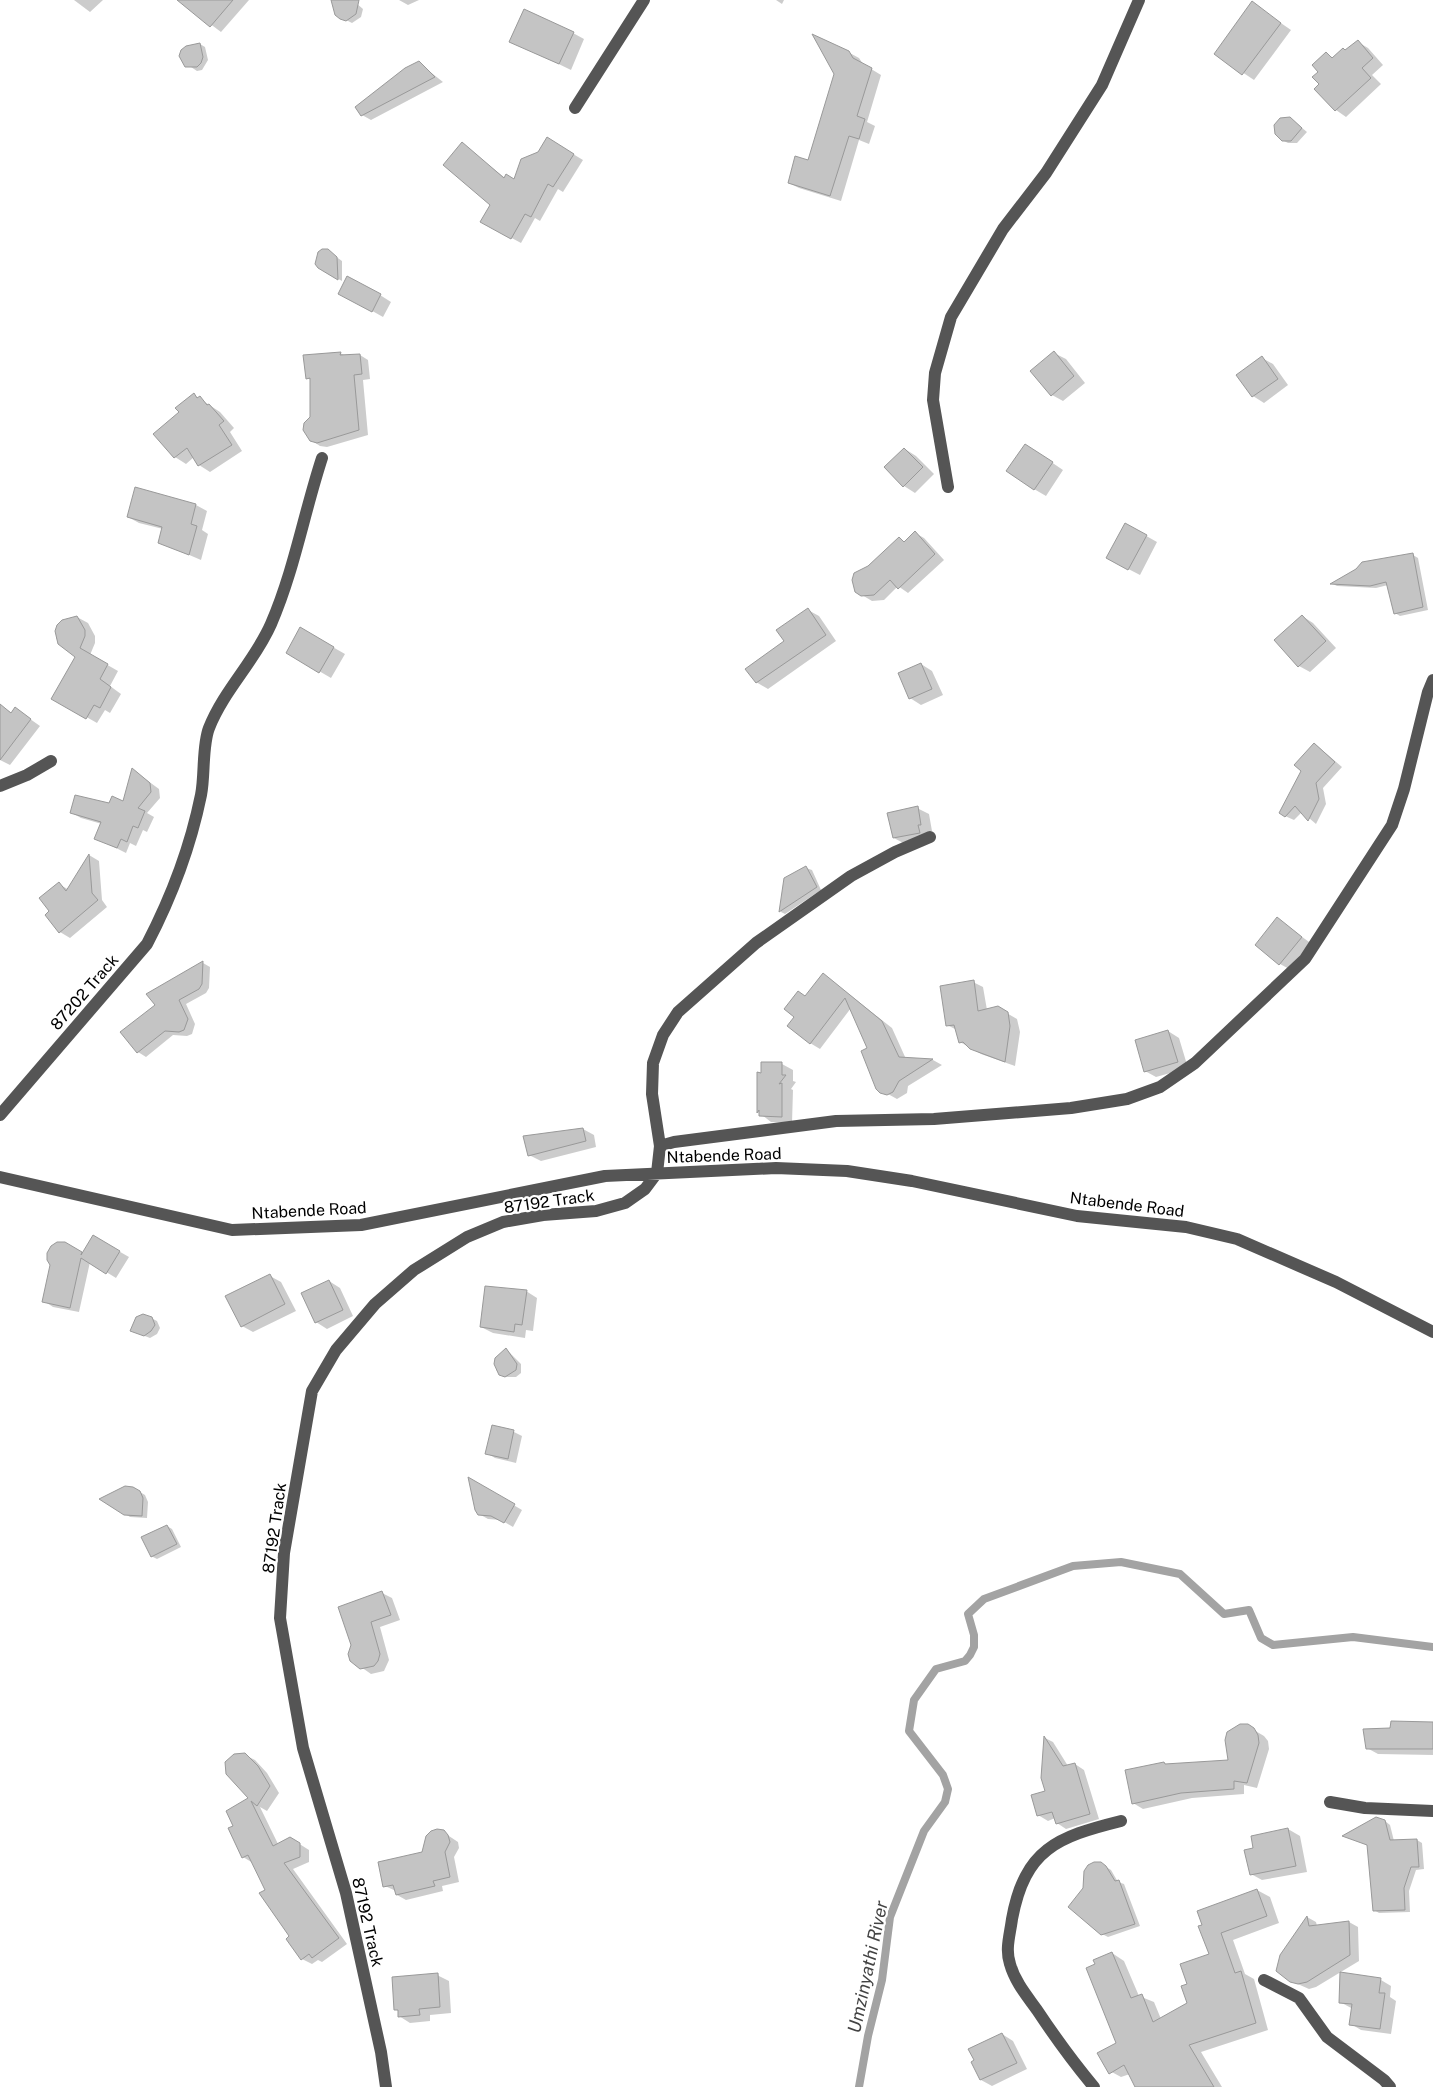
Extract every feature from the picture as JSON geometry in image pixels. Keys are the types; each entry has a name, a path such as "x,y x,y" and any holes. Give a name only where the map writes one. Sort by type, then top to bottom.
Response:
{"street":[{"path":"575,108 644,0"},
{"path":"948,487 934,400 935,373 952,317 1003,229 1051,165 1102,85 1139,0"},
{"name":"87202 Track","path":"0,1115 147,944 178,881 193,834 203,784 208,729 219,708 261,646 271,624 284,591 309,497 322,458"},
{"path":"660,1146 715,1135 836,1121 934,1119 1071,1108 1127,1099 1160,1087 1195,1063 1305,959 1392,825 1404,789 1428,692 1433,680"},
{"path":"0,786 27,775 51,761"},
{"path":"657,1173 660,1146 652,1094 653,1063 663,1035 678,1012 756,943 851,876 895,852 930,837"},
{"name":"Ntabende Road","path":"0,1177 232,1230 360,1226 605,1176 776,1168 847,1171 912,1182 1077,1216 1186,1227 1237,1239 1289,1260 1433,1332"},
{"name":"87192 Track","path":"386,2087 381,2052 346,1893 303,1748 280,1618 284,1553 312,1391 336,1350 376,1304 414,1270 467,1237 503,1222 543,1215 596,1211 625,1203 645,1189 657,1173"},
{"path":"1330,1802 1365,1808 1433,1811"},
{"path":"1094,2087 1019,1984 1007,1953 1015,1904 1023,1876 1033,1863 1049,1848 1069,1836 1121,1821"},
{"path":"1264,1980 1299,1998 1327,2037 1390,2087"}],"building":[{"path":"177,0 233,0 210,27"},
{"path":"331,0 359,0 356,14 346,21 340,19 335,15"},
{"path":"1252,1 1281,23 1242,75 1214,54"},
{"path":"524,9 574,32 559,64 509,42"},
{"path":"812,34 849,51 853,58 872,68 857,116 865,119 859,139 849,136 830,196 788,183 795,156 808,160 834,74"},
{"path":"1358,40 1373,58 1362,68 1371,78 1335,111 1314,89 1319,84 1312,77 1318,72 1312,65 1326,52 1332,58 1343,48 1345,50"},
{"path":"200,43 203,57 201,63 197,67 185,67 179,56 181,50 186,46"},
{"path":"419,61 435,77 361,116 355,107 405,68"},
{"path":"1290,117 1302,128 1291,141 1282,141 1275,134 1274,125 1280,118"},
{"path":"547,137 574,154 553,187 548,184 531,217 525,214 511,239 480,222 490,205 443,165 462,142 504,178 506,174 514,179 521,159 538,152"},
{"path":"322,249 328,249 337,257 338,280 318,268 315,264 318,252"},
{"path":"347,276 381,294 372,312 338,294"},
{"path":"1054,351 1074,376 1051,396 1030,371"},
{"path":"341,352 340,355 360,354 362,374 354,375 359,430 317,443 310,441 303,430 304,423 310,417 310,378 306,379 303,355"},
{"path":"1262,356 1278,379 1252,397 1236,375"},
{"path":"194,393 197,398 200,396 207,405 209,404 224,421 219,425 232,445 198,466 187,448 174,458 153,434 179,412 175,408"},
{"path":"1025,444 1053,462 1034,490 1006,471"},
{"path":"904,448 923,467 903,487 884,467"},
{"path":"135,487 196,504 191,524 197,526 189,555 158,543 162,527 127,517"},
{"path":"1125,523 1147,535 1128,570 1106,558"},
{"path":"915,531 935,554 898,589 890,580 874,595 861,596 855,592 852,580 854,573 868,566 899,537 904,542"},
{"path":"1413,553 1423,607 1394,614 1386,582 1370,586 1330,584 1356,569 1362,562"},
{"path":"808,608 826,635 756,683 745,669 784,641 776,630"},
{"path":"1302,615 1326,641 1298,667 1274,640"},
{"path":"77,616 85,630 85,636 80,648 108,664 100,679 111,687 100,708 94,705 86,719 51,699 75,657 58,644 55,631 57,625 62,620"},
{"path":"300,627 334,647 319,673 286,653"},
{"path":"921,663 932,689 909,699 898,673"},
{"path":"0,704 11,713 15,707 31,719 0,760"},
{"path":"1314,743 1335,762 1316,783 1319,799 1308,821 1295,806 1285,817 1279,813 1301,771 1294,765"},
{"path":"132,768 150,783 151,792 138,808 145,811 138,828 133,826 127,842 121,839 117,848 94,839 101,822 70,813 75,795 109,803 112,796 123,801"},
{"path":"918,806 921,825 918,825 920,833 893,838 887,813"},
{"path":"89,854 92,893 98,900 59,933 45,915 49,911 39,898 59,882 66,891"},
{"path":"806,866 817,887 779,912 784,878"},
{"path":"1277,917 1302,937 1279,965 1255,945"},
{"path":"203,961 202,984 199,989 179,1000 188,1019 184,1030 179,1032 165,1031 137,1053 120,1032 155,1005 146,994"},
{"path":"823,973 882,1021 899,1057 933,1059 899,1081 893,1092 887,1095 880,1093 876,1089 861,1051 867,1048 845,998 810,1044 787,1026 794,1017 784,1009 798,991 805,996"},
{"path":"974,980 978,1011 998,1006 1008,1012 1010,1026 1005,1062 970,1049 963,1042 959,1043 954,1025 946,1026 940,986"},
{"path":"1168,1030 1178,1062 1144,1072 1135,1040"},
{"path":"761,1062 782,1062 782,1075 786,1075 779,1084 782,1083 782,1117 759,1116 759,1110 757,1113 757,1072 761,1073"},
{"path":"583,1128 586,1141 528,1156 523,1136"},
{"path":"93,1235 120,1251 106,1274 81,1258 70,1308 42,1302 50,1265 47,1260 47,1253 51,1246 57,1242 65,1242 82,1252 81,1255"},
{"path":"270,1274 285,1304 241,1327 225,1296"},
{"path":"329,1280 343,1310 315,1323 301,1293"},
{"path":"485,1286 527,1290 522,1325 515,1324 514,1332 480,1327"},
{"path":"143,1314 152,1317 155,1325 144,1336 130,1331 136,1317"},
{"path":"506,1348 517,1364 516,1370 505,1377 499,1375 494,1364 495,1358"},
{"path":"492,1425 514,1430 508,1459 485,1454"},
{"path":"468,1477 515,1504 504,1523 491,1516 478,1515 475,1510"},
{"path":"125,1486 133,1487 140,1491 143,1498 142,1516 124,1515 99,1499"},
{"path":"167,1525 177,1544 151,1557 141,1537"},
{"path":"382,1591 391,1615 371,1622 380,1654 374,1666 360,1669 350,1661 348,1654 351,1645 338,1607"},
{"path":"1391,1721 1433,1722 1433,1749 1366,1749 1363,1729 1390,1728"},
{"path":"1240,1724 1248,1724 1254,1728 1258,1735 1259,1743 1247,1783 1234,1781 1234,1789 1181,1793 1132,1804 1125,1770 1164,1762 1165,1764 1228,1760 1225,1740 1227,1732"},
{"path":"1044,1736 1063,1766 1075,1763 1090,1814 1056,1824 1052,1812 1037,1816 1031,1795 1045,1791 1041,1778"},
{"path":"245,1753 258,1766 270,1786 257,1806 251,1801 273,1846 290,1837 300,1843 300,1857 284,1863 339,1938 312,1958 309,1954 301,1960 286,1939 289,1936 259,1893 265,1890 248,1855 242,1858 228,1828 233,1826 226,1811 248,1798 226,1774 225,1762 234,1754"},
{"path":"1376,1817 1385,1820 1390,1840 1417,1839 1419,1867 1411,1867 1404,1888 1405,1910 1373,1911 1367,1845 1342,1836"},
{"path":"1288,1828 1296,1866 1250,1875 1244,1850 1253,1848 1251,1836"},
{"path":"437,1829 444,1830 450,1842 445,1852 450,1877 433,1881 435,1886 396,1895 393,1885 383,1887 378,1862 422,1852 426,1836 431,1831"},
{"path":"1094,1862 1101,1862 1106,1866 1115,1881 1119,1880 1135,1924 1101,1935 1068,1907 1083,1888 1084,1871 1088,1865"},
{"path":"1257,1889 1267,1916 1221,1933 1235,1973 1241,1971 1256,2023 1189,2045 1214,2087 1135,2087 1124,2065 1109,2074 1097,2053 1116,2043 1086,1968 1095,1964 1093,1960 1112,1952 1131,1998 1142,1994 1153,2022 1187,2003 1181,1986 1187,1984 1180,1964 1209,1954 1198,1926 1202,1925 1197,1911"},
{"path":"1307,1916 1309,1926 1349,1921 1350,1955 1307,1982 1298,1984 1290,1982 1276,1971 1280,1955"},
{"path":"1340,1972 1381,1978 1379,1993 1385,1993 1380,2029 1349,2025 1352,2004 1339,2003"},
{"path":"438,1973 440,2007 419,2009 420,2015 398,2017 398,2010 394,2010 392,1977"},
{"path":"1002,2033 1017,2063 980,2080 971,2062 974,2060 968,2049"}],"waterway":[{"name":"Umzinyathi River","path":"859,2087 868,2036 882,1980 890,1917 924,1831 945,1802 948,1789 943,1775 909,1731 914,1700 936,1669 965,1661 970,1655 974,1647 974,1635 968,1614 984,1599 1073,1566 1121,1562 1180,1574 1224,1614 1249,1610 1261,1638 1273,1645 1353,1637 1433,1647"}]}
